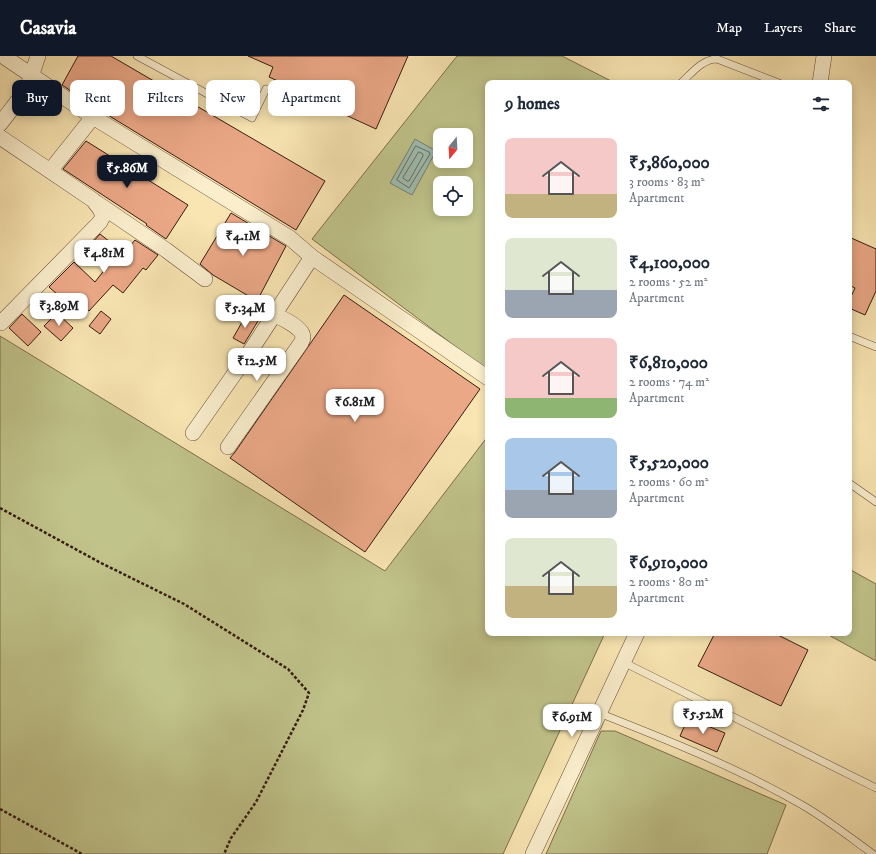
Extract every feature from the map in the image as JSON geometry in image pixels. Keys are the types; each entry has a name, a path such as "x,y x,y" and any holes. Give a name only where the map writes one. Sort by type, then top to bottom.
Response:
{"street":[{"path":"2,56 93,117 290,238 312,257 485,376"},
{"path":"0,124 27,88 38,56"},
{"path":"820,80 824,56"},
{"path":"50,171 93,117"},
{"path":"0,137 206,279"},
{"path":"1,324 100,222 102,216 93,200"},
{"path":"193,433 275,315 312,257"},
{"path":"228,447 301,343 303,336 301,331 283,318 275,315"},
{"path":"533,854 636,636"}],"lane":[{"path":"137,56 252,118 266,89"},
{"path":"684,80 705,61 711,59 717,59 771,80"},
{"path":"852,337 876,347"},
{"path":"852,486 876,502"},
{"path":"623,662 876,788"},
{"path":"599,712 732,770 795,801 873,854"}],"path":[{"path":"0,508 101,563 184,604 288,669 309,693 303,710 256,802 231,838 224,854"},
{"path":"0,810 82,854"}],"green space":[{"path":"457,56 562,56 609,80 485,80 485,369 312,239"},
{"path":"0,336 385,571 485,440 485,636 604,636 503,854 0,854"},
{"path":"852,571 876,584 876,661 830,636 852,636"},
{"path":"601,731 615,731 786,805 767,854 546,854"}],"water":[{"path":"415,139 433,149 433,156 412,195 390,183"}],"building":[{"path":"78,56 111,56 152,80 133,80 133,116 198,116 198,107 206,111 206,116 214,116 325,181 296,230 109,116 125,116 125,80 70,80 70,90 62,85"},
{"path":"248,56 408,56 376,129 348,116 355,116 355,80 276,80 269,77 273,67"},
{"path":"86,141 188,205 166,239 146,225 147,224 63,169"},
{"path":"231,213 286,246 257,301 213,275 200,264"},
{"path":"100,234 124,253 135,240 158,255 146,270 143,268 123,293 113,285 89,311 73,297 67,303 49,287 74,262 95,282 113,259 92,243"},
{"path":"852,238 876,249 876,291 865,315 852,309 852,294 855,288 852,286"},
{"path":"344,295 480,389 365,552 230,458"},
{"path":"101,311 111,319 100,334 89,326"},
{"path":"57,313 73,328 61,341 44,326"},
{"path":"22,314 41,332 28,346 9,328"},
{"path":"246,315 258,321 244,344 233,338"},
{"path":"713,636 780,636 808,650 781,706 698,666"},
{"path":"688,718 725,733 717,752 680,736"}]}
